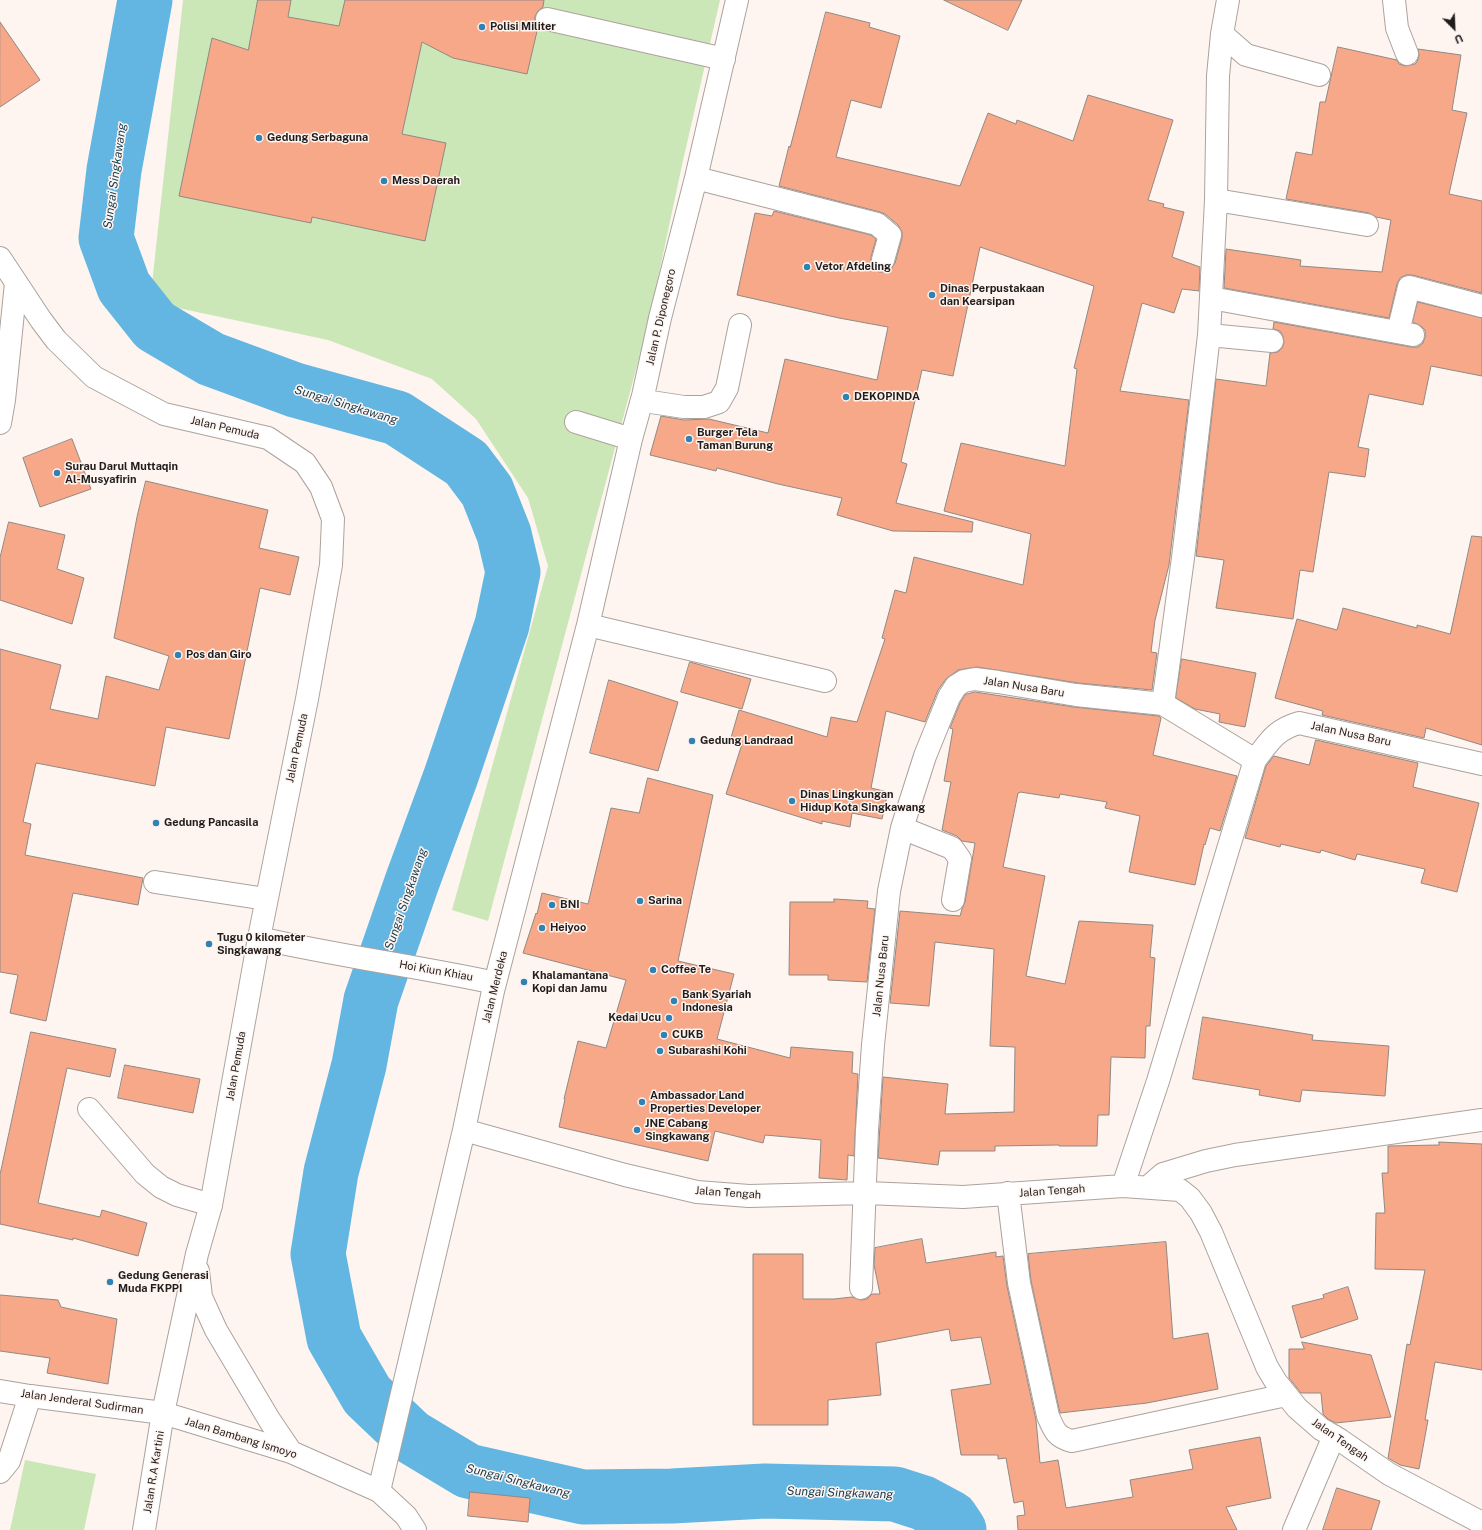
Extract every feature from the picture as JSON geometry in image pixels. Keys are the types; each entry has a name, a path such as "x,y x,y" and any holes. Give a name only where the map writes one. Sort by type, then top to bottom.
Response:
{"street":[{"name":"Jalan P. Diponegoro","path":"587,629 631,439 643,396 660,318 696,178 737,0"},
{"path":"1163,704 1183,558 1209,335 1216,200 1218,76 1222,34 1228,0"},
{"path":"1394,0 1397,28 1407,54"},
{"path":"547,19 724,59"},
{"path":"1222,34 1246,55 1319,75"},
{"path":"696,178 877,224 890,235 883,260"},
{"path":"1216,200 1367,225"},
{"name":"Jalan Pemuda","path":"0,258 56,340 94,377 164,414 268,438 305,463 322,487 333,520 331,565 307,700 266,899 211,1205 196,1254 163,1413"},
{"path":"0,423 4,400 16,283"},
{"path":"1211,298 1406,333 1409,287 1482,306"},
{"path":"643,396 651,402 684,407 704,407 719,402 727,388 740,325"},
{"path":"1209,335 1272,341"},
{"path":"576,422 631,439"},
{"path":"587,629 825,681"},
{"name":"Jalan Merdeka","path":"379,1491 464,1130 495,983 587,629"},
{"name":"Jalan Nusa Baru","path":"861,1288 866,1193 867,1130 889,891 902,828 925,756 949,696 956,686 964,681 975,679 1076,695 1163,704 1255,760 1272,738 1285,727 1299,723 1482,764"},
{"path":"1123,1186 1158,1081 1255,760"},
{"path":"902,828 952,848 957,853 960,859 953,900"},
{"path":"155,882 266,899"},
{"name":"Hoi Kiun Khiau","path":"259,938 297,947 495,983"},
{"path":"89,1109 145,1174 161,1187 177,1195 211,1205"},
{"path":"1148,1187 1163,1174 1228,1156 1482,1120"},
{"name":"Jalan Tengah","path":"464,1130 625,1175 697,1192 749,1196 866,1193 963,1196 1123,1186 1180,1190 1190,1198 1201,1213 1219,1249 1267,1367 1286,1395 1309,1419 1389,1474 1482,1522"},
{"path":"1008,1193 1019,1283 1048,1416 1056,1434 1064,1439 1072,1441 1286,1395"},
{"path":"196,1254 201,1297 216,1330 270,1421 291,1452"},
{"name":"Jalan Jenderal Sudirman","path":"0,1391 163,1413"},
{"path":"0,1472 9,1461 30,1396"},
{"name":"Jalan Bambang Ismoyo","path":"163,1413 291,1452 379,1491 406,1516 415,1530"},
{"name":"Jalan R.A Kartini","path":"144,1530 163,1413"},
{"path":"1294,1530 1334,1436"}],"green space":[{"path":"183,0 720,0 682,165 648,325 488,921 452,910 548,566 528,498 476,419 432,379 328,340 150,302"},
{"path":"25,1460 96,1474 84,1530 10,1530"}],"building":[{"path":"258,0 291,0 288,17 339,26 345,0 544,0 543,7 535,16 535,22 538,27 527,74 453,58 422,42 402,134 446,143 425,241 312,217 311,223 179,196 212,38 248,50"},
{"path":"944,0 1022,0 1008,30"},
{"path":"826,12 870,23 869,27 900,36 881,108 851,100 836,157 960,186 988,113 1016,124 1017,120 1073,141 1088,95 1173,120 1148,200 1164,204 1163,207 1184,212 1172,257 1200,267 1199,291 1182,289 1174,313 1142,303 1120,391 1189,400 1169,565 1155,620 1151,652 1157,653 1152,690 1078,683 977,667 958,670 946,679 938,690 925,722 886,711 871,788 888,792 882,819 852,813 850,827 822,821 822,824 726,794 742,744 730,741 739,710 827,737 831,717 857,722 885,639 882,638 895,590 906,593 914,557 1023,585 1031,534 944,511 961,443 1065,466 1077,369 1074,368 1094,286 980,247 953,376 922,370 901,462 907,464 896,503 973,522 972,532 893,531 837,515 842,498 778,484 717,468 716,471 650,455 661,416 684,420 709,419 768,433 785,359 877,380 888,327 839,318 737,295 755,213 772,216 774,211 871,235 876,239 871,257 871,263 874,268 879,272 886,272 891,269 895,263 902,238 902,232 898,225 885,214 779,186"},
{"path":"0,22 40,80 0,107"},
{"path":"1338,47 1397,60 1399,64 1405,66 1415,64 1417,62 1419,56 1418,49 1461,55 1452,110 1467,113 1449,194 1482,201 1482,293 1412,275 1406,275 1400,278 1397,284 1389,318 1224,288 1226,249 1301,260 1300,266 1382,272 1391,220 1376,217 1369,213 1286,199 1296,152 1312,155 1320,102 1325,102"},
{"path":"1418,302 1482,318 1482,376 1431,366 1423,405 1369,394 1358,447 1369,449 1365,477 1329,472 1313,572 1300,570 1293,619 1216,608 1224,560 1196,556 1216,379 1266,386 1270,353 1278,352 1284,343 1283,336 1280,331 1273,329 1274,322 1418,347 1423,343 1425,330 1413,322"},
{"name":"Surau Darul Muttaqin Al-Musyafirin","path":"72,439 91,489 40,507 23,458"},
{"path":"146,481 268,510 259,548 299,557 290,595 260,588 229,739 166,727 155,786 36,763 23,822 31,824 25,855 143,878 138,905 73,893 46,1021 10,1013 18,975 0,972 0,649 61,665 50,709 98,719 106,676 159,690 169,656 114,638 137,517"},
{"path":"9,522 65,535 57,569 84,578 72,624 0,600 0,558"},
{"path":"1472,536 1482,537 1482,745 1426,728 1424,738 1322,715 1323,711 1275,698 1297,619 1337,630 1343,608 1417,628 1417,625 1450,634"},
{"path":"1182,659 1256,673 1245,727 1219,722 1220,714 1195,709 1176,698"},
{"path":"690,662 751,679 742,709 681,692"},
{"path":"609,680 678,702 658,771 590,753"},
{"path":"975,692 1074,707 1159,716 1161,718 1153,755 1237,776 1220,831 1210,828 1205,845 1204,844 1195,885 1129,872 1140,816 1105,808 1107,802 1060,794 1059,798 1020,792 1018,793 1003,867 1045,876 1026,976 1065,984 1079,921 1153,925 1150,957 1155,958 1150,1026 1146,1026 1145,1058 1111,1057 1109,1115 1098,1115 1097,1146 995,1146 995,1151 940,1151 938,1165 878,1158 883,1077 948,1084 945,1114 1014,1112 1015,1047 990,1046 994,949 935,942 929,1006 890,1003 900,911 960,916 965,902 975,843 962,841 957,836 942,830 951,782 944,781 953,729 950,728 960,703 965,695"},
{"path":"1316,740 1418,763 1413,787 1479,803 1457,892 1421,883 1425,869 1357,854 1355,860 1321,850 1320,853 1281,844 1280,847 1245,838 1266,766 1274,756 1309,765"},
{"path":"648,778 713,795 678,961 734,974 717,1039 790,1058 791,1047 853,1052 852,1073 858,1074 854,1156 848,1155 847,1180 819,1178 821,1140 765,1135 763,1143 715,1131 708,1161 559,1127 578,1041 606,1048 626,980 523,953 536,913 537,914 542,893 588,904 611,808 639,813"},
{"path":"834,899 868,901 867,908 875,909 867,982 828,980 828,975 789,975 790,902 834,902"},
{"path":"1203,1017 1313,1035 1312,1040 1389,1046 1385,1096 1302,1090 1300,1102 1259,1095 1260,1090 1193,1079"},
{"path":"31,1032 116,1049 110,1077 67,1068 38,1203 100,1217 102,1210 147,1223 138,1256 73,1238 73,1240 0,1224 0,1175"},
{"path":"125,1065 200,1079 193,1113 118,1098"},
{"path":"1439,1142 1482,1144 1482,1370 1435,1362 1425,1420 1428,1420 1419,1469 1400,1465 1388,1458 1407,1344 1410,1345 1425,1270 1375,1269 1376,1213 1385,1213 1382,1173 1388,1173 1388,1146 1439,1145"},
{"path":"922,1239 926,1263 996,1252 996,1257 1003,1256 1007,1286 1036,1420 1040,1463 1058,1460 1066,1508 1133,1497 1130,1480 1193,1469 1189,1450 1260,1437 1271,1498 1226,1507 1237,1530 1018,1530 1017,1516 1025,1515 1023,1501 1014,1503 1006,1458 998,1459 998,1455 961,1455 951,1390 991,1384 981,1337 951,1341 949,1329 876,1343 881,1395 828,1400 828,1425 753,1425 753,1254 803,1254 803,1299 834,1299 852,1297 861,1300 867,1299 872,1294 880,1294 874,1265 875,1248"},
{"path":"1166,1242 1173,1339 1208,1333 1218,1389 1147,1403 1060,1413 1031,1281 1028,1254"},
{"path":"1348,1287 1358,1319 1301,1338 1292,1306 1324,1298 1323,1295"},
{"path":"0,1295 58,1300 61,1307 117,1319 108,1384 47,1373 50,1358 0,1351"},
{"path":"1302,1342 1371,1355 1391,1417 1336,1423 1328,1419 1323,1414 1321,1393 1301,1393 1289,1378 1289,1349 1304,1349"},
{"path":"1337,1488 1380,1501 1371,1530 1323,1530"},
{"path":"470,1492 530,1498 528,1522 468,1516"}],"waterway":[{"name":"Sungai Singkawang","path":"145,0 114,170 106,238 124,287 155,326 211,359 295,390 397,418 466,463 487,491 504,534 513,572 502,625 451,776 371,1000 359,1065 331,1172 318,1254 334,1338 367,1395 410,1436 468,1471 583,1497 672,1496 765,1491 895,1494 923,1503 951,1518 959,1530"}],"place":[{"name":"Polisi Militer","path":"482,27"},
{"name":"Gedung Serbaguna","path":"259,138"},
{"name":"Mess Daerah","path":"384,181"},
{"name":"Vetor Afdeling","path":"807,267"},
{"name":"Dinas Perpustakaan dan Kearsipan","path":"932,295"},
{"name":"DEKOPINDA","path":"846,397"},
{"name":"Burger Tela Taman Burung","path":"689,439"},
{"name":"Surau Darul Muttaqin Al-Musyafirin","path":"57,473"},
{"name":"Pos dan Giro","path":"178,655"},
{"name":"Gedung Landraad","path":"692,741"},
{"name":"Dinas Lingkungan Hidup Kota Singkawang","path":"792,801"},
{"name":"Gedung Pancasila","path":"156,823"},
{"name":"Sarina","path":"640,901"},
{"name":"BNI","path":"552,905"},
{"name":"Heiyoo","path":"542,928"},
{"name":"Tugu 0 kilometer Singkawang","path":"209,944"},
{"name":"Coffee Te","path":"653,970"},
{"name":"Khalamantana Kopi dan Jamu","path":"524,982"},
{"name":"Bank Syariah Indonesia","path":"674,1001"},
{"name":"Kedai Ucu","path":"669,1018"},
{"name":"CUKB","path":"664,1035"},
{"name":"Subarashi Kohi","path":"660,1051"},
{"name":"Ambassador Land Properties Developer","path":"642,1102"},
{"name":"JNE Cabang Singkawang","path":"637,1130"},
{"name":"Gedung Generasi Muda FKPPI","path":"110,1282"}]}
